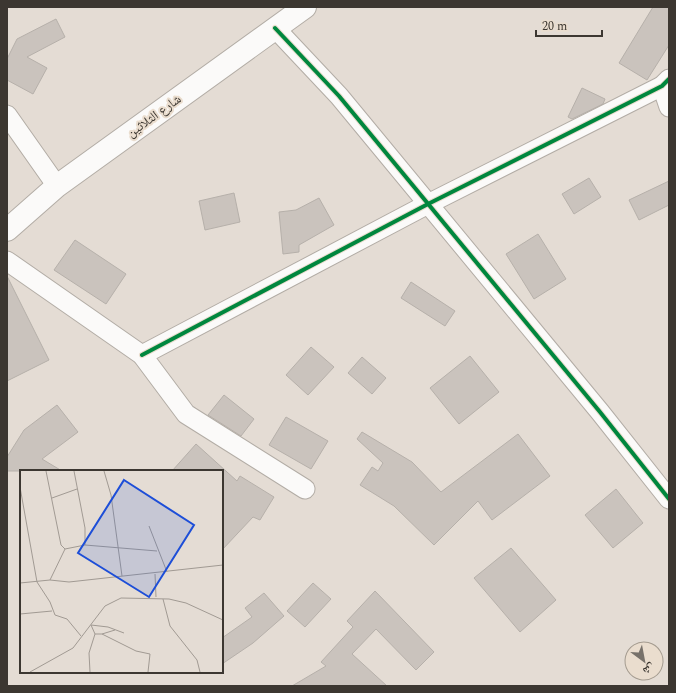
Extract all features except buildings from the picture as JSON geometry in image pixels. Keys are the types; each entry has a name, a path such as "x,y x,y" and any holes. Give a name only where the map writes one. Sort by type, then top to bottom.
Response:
{"street":[{"name":"شارع الثلاثين","path":"7,230 57,186 305,7"},
{"path":"275,28 339,96 600,412 669,499"},
{"path":"142,355 428,204 665,82 669,107"},
{"path":"7,115 57,186"},
{"path":"7,261 142,355 186,414 305,489"}],"cycle path":[{"path":"275,28 339,96 600,412 669,499"},
{"path":"142,355 428,204 662,86 669,79"}]}
